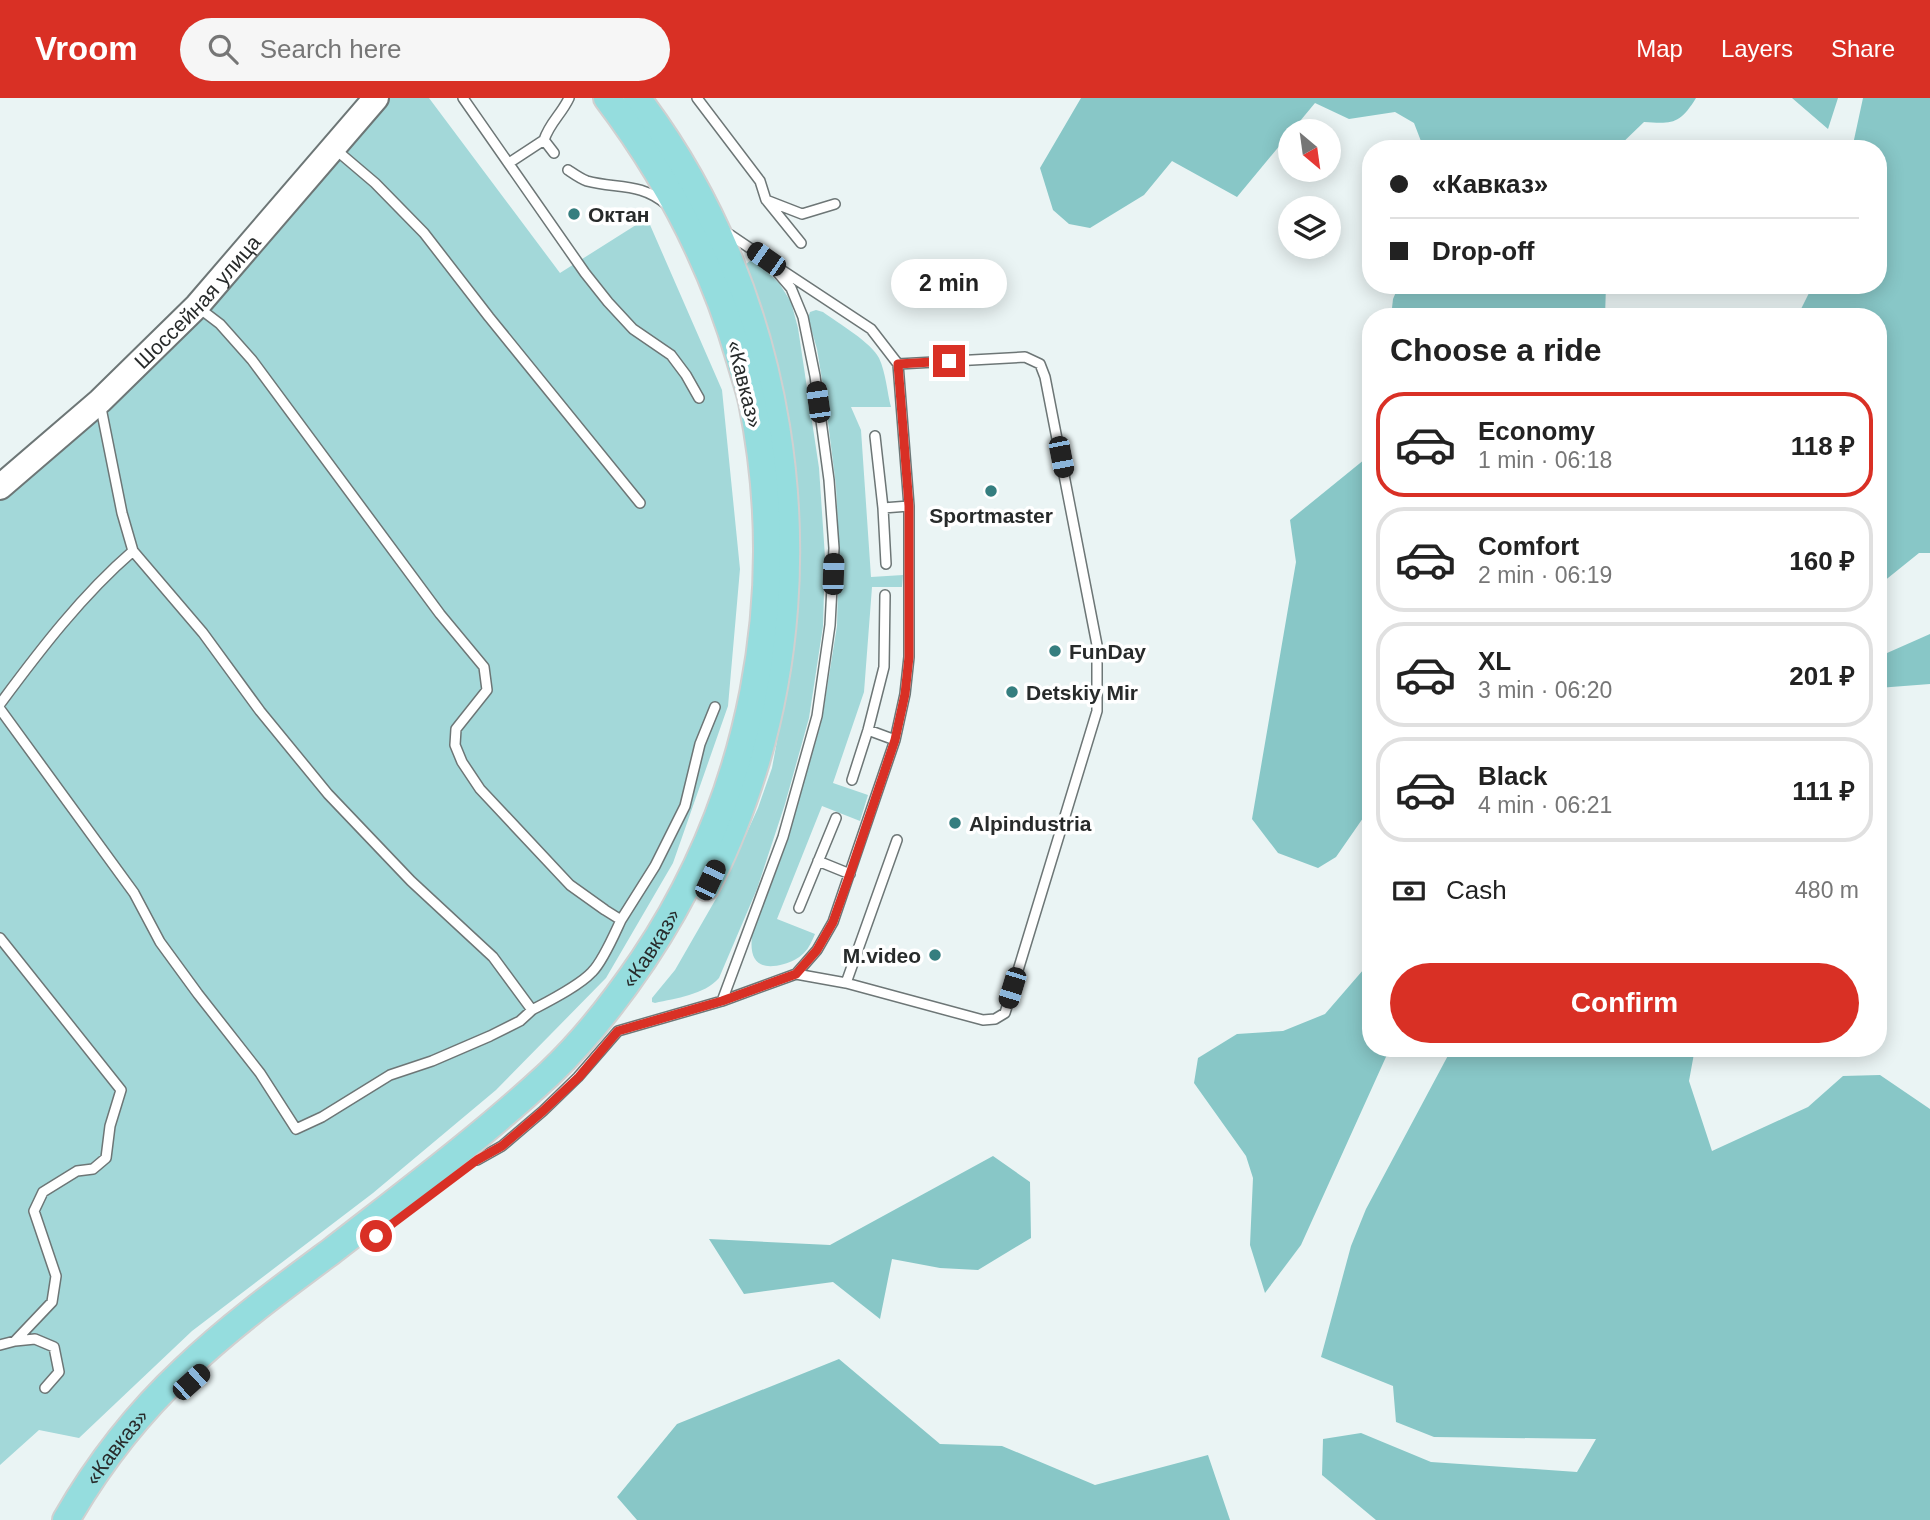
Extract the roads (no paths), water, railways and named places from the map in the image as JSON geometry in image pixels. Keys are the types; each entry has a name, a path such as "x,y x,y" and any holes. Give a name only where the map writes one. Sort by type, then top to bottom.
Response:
{"main road":[{"name":"«Кавказ»","path":"66,1520 86,1485 137,1420 182,1371 242,1319 466,1145 551,1072 625,987 663,930 694,873 717,819 752,706 762,648 766,522 762,461 752,398 718,296 683,220 640,146 607,98"},
{"name":"«Кавказ»","path":"81,1520 95,1497 148,1428 191,1382 251,1328 477,1160 573,1070 631,1002 681,935 735,826 771,708 780,652 785,586 785,523 780,456 770,391 754,328 736,276 684,166 637,98"}],"street":[{"name":"Шоссейная улица","path":"0,487 100,401 197,306 376,98"},
{"path":"625,98 666,154 684,166"},
{"path":"649,98 679,146 684,166"}],"lane":[{"path":"463,98 585,273 634,329 671,355 687,375 699,398"},
{"path":"509,163 544,140 548,126 564,109 569,98"},
{"path":"697,98 760,181 765,200 801,243"},
{"path":"544,140 554,153"},
{"path":"334,148 375,183 424,233 640,503"},
{"path":"568,170 587,181 644,191 660,199 683,220"},
{"path":"765,200 802,214 835,204"},
{"path":"477,1160 502,1146 543,1111 579,1077 618,1031 722,1001 796,974 817,950 833,922 895,740 905,694 909,657 909,506 898,364 871,329 710,219"},
{"path":"722,1001 783,837 817,716 831,625 834,548 829,480 815,376 803,317 791,288 766,259"},
{"path":"197,306 220,324 252,360 440,614 484,667 487,690 456,729 455,745 462,762 480,789 570,885 621,920"},
{"path":"796,974 846,983 983,1020 995,1019 1005,1013 1097,711 1097,645 1045,377 1040,364 1025,357 898,364"},
{"path":"100,401 122,513 133,551 202,633 328,794 411,881 493,957 532,1010"},
{"path":"875,436 886,564"},
{"path":"883,508 909,506"},
{"path":"0,704 33,659 110,571 133,551"},
{"path":"852,780 884,667 885,595"},
{"path":"0,709 134,893 160,942 260,1073 296,1129 322,1117 390,1075 432,1061 520,1021 532,1010 592,972 655,866 685,806 700,744 715,707"},
{"path":"868,730 895,740"},
{"path":"799,908 836,818"},
{"path":"846,983 897,840"},
{"path":"818,861 850,874"},
{"path":"0,938 121,1090 110,1126 106,1158 93,1169 77,1171 43,1192 34,1211 55,1276 52,1302 15,1340"},
{"path":"0,1345 15,1340 36,1339 54,1347 59,1372 45,1388"}],"place":[{"name":"Октан","path":"574,214"},
{"name":"Sportmaster","path":"991,491"},
{"name":"FunDay","path":"1055,651"},
{"name":"Detskiy Mir","path":"1012,692"},
{"name":"Alpindustria","path":"955,823"},
{"name":"M.video","path":"935,955"}]}
